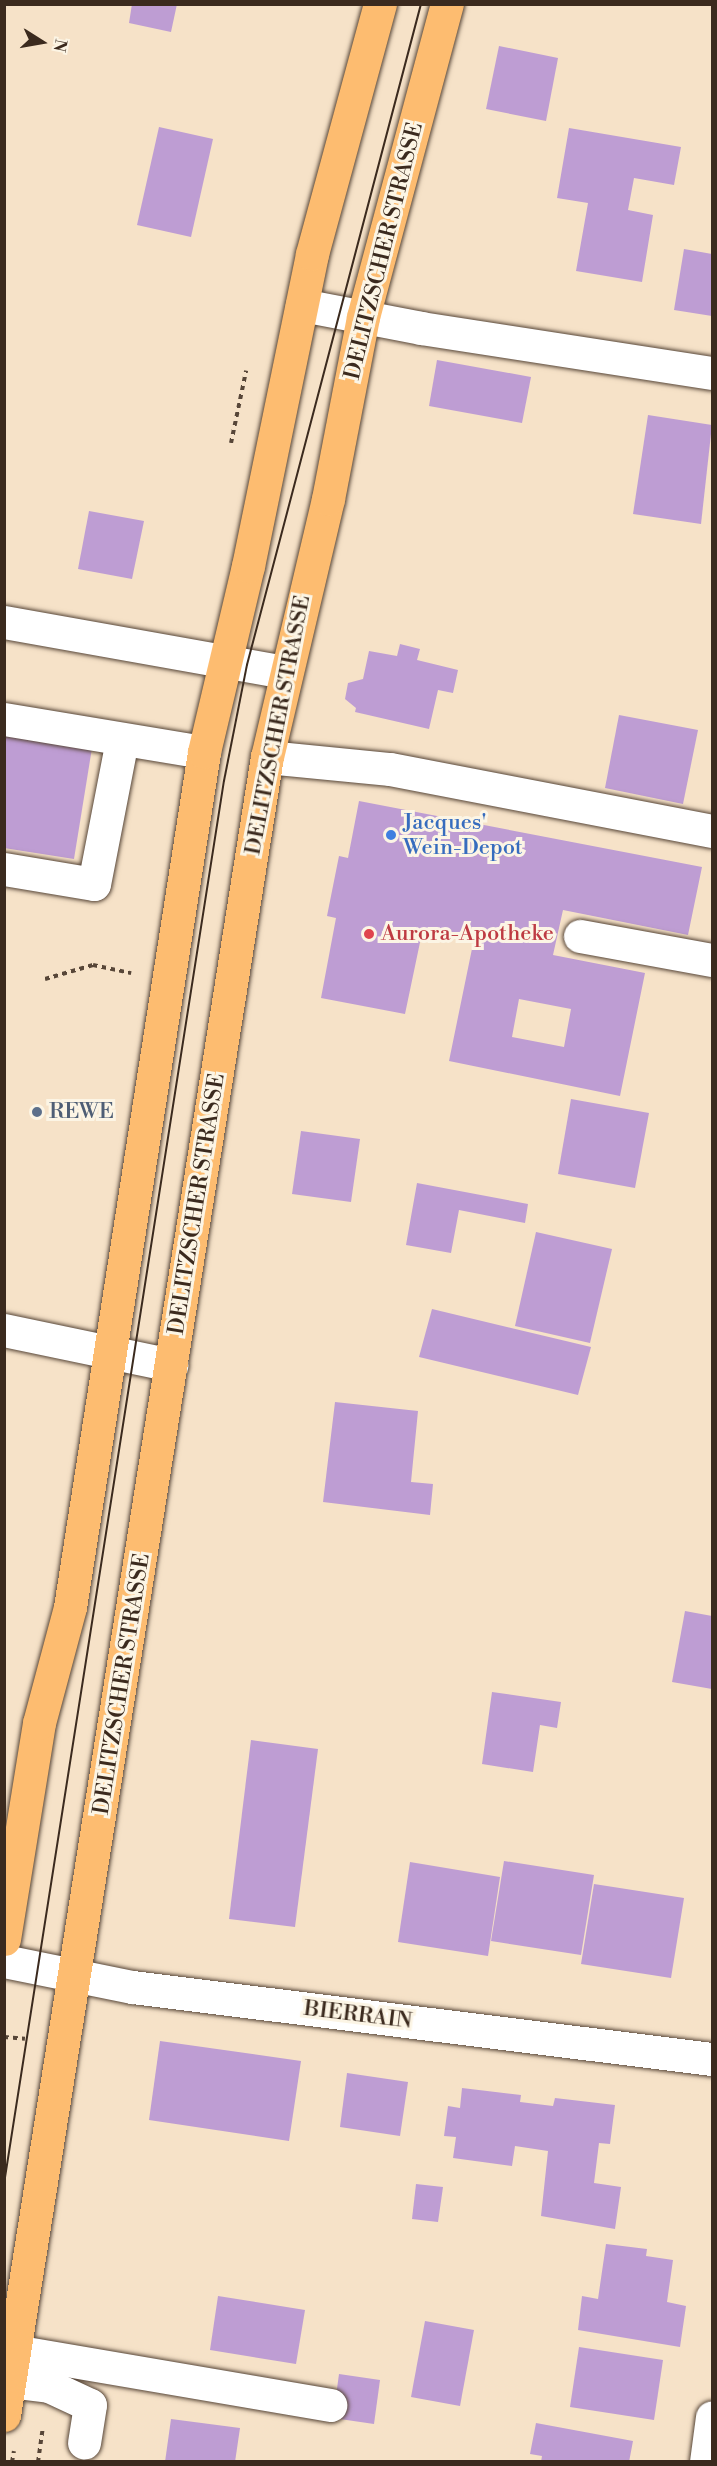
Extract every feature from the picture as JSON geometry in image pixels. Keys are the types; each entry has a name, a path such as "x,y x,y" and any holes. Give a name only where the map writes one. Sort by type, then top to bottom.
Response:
{"main road":[{"path":"4,1939 39,1724 70,1607 204,752 302,305 380,4"},
{"name":"DELITZSCHER STRASSE","path":"4,2415 267,757 285,672 328,499 363,317 447,4"}],"street":[{"path":"302,305 363,317 712,373"},
{"path":"4,622 285,672"},
{"path":"4,719 204,752"},
{"path":"4,869 94,885 122,740"},
{"path":"267,757 390,769 712,831"},
{"path":"580,936 712,960"},
{"path":"4,1330 171,1365"},
{"name":"BIERRAIN","path":"4,1961 132,1987 712,2059"},
{"path":"12,2366 330,2405"},
{"path":"12,2366 90,2405 84,2443"},
{"path":"706,2462 712,2417"}],"path":[{"path":"45,979 93,965 169,980"}],"building":[{"path":"132,4 177,4 171,32 129,23"},
{"path":"499,46 558,58 546,121 486,109"},
{"path":"159,127 213,139 191,237 137,225"},
{"path":"569,128 681,147 674,185 634,178 628,210 653,215 642,282 576,271 588,203 557,198"},
{"path":"684,249 712,254 712,316 674,310"},
{"path":"437,360 531,377 522,423 429,406"},
{"path":"648,415 712,425 701,524 633,514"},
{"path":"89,511 144,521 132,579 78,569"},
{"path":"400,644 420,649 417,660 458,670 453,693 438,690 429,729 355,712 356,708 345,699 348,683 363,679 369,651 397,656"},
{"path":"619,715 698,730 683,804 605,788"},
{"path":"4,734 92,748 74,859 4,848"},
{"path":"359,801 702,867 688,935 563,910 553,955 645,973 620,1096 449,1061 474,939 423,928 405,1014 321,998 336,918 327,916 339,856 348,858","holes":["519,999 571,1009 564,1047 512,1037"]},
{"path":"571,1099 649,1113 635,1188 558,1174"},
{"path":"301,1131 360,1139 351,1202 292,1194"},
{"path":"417,1183 528,1204 525,1223 459,1210 451,1253 406,1245"},
{"path":"536,1232 612,1249 590,1343 515,1326"},
{"path":"432,1309 591,1347 578,1395 419,1357"},
{"path":"335,1402 418,1411 411,1482 433,1484 430,1515 323,1502"},
{"path":"685,1611 712,1616 712,1689 672,1682"},
{"path":"492,1692 561,1702 557,1728 540,1725 533,1772 482,1764"},
{"path":"251,1740 318,1749 295,1927 229,1919"},
{"path":"504,1861 594,1875 581,1955 491,1941"},
{"path":"410,1862 500,1877 488,1956 398,1942"},
{"path":"594,1884 684,1898 671,1978 581,1964"},
{"path":"160,2041 301,2061 289,2141 149,2120"},
{"path":"347,2073 408,2082 400,2136 340,2127"},
{"path":"462,2088 521,2095 520,2102 553,2106 555,2098 615,2105 610,2144 599,2143 594,2183 621,2187 615,2229 541,2216 548,2151 515,2146 512,2166 453,2158 456,2137 444,2136 448,2106 460,2108"},
{"path":"416,2184 443,2187 438,2222 412,2219"},
{"path":"606,2244 647,2249 646,2256 673,2260 667,2302 686,2306 680,2347 578,2330 582,2296 598,2299"},
{"path":"218,2296 305,2310 296,2364 210,2350"},
{"path":"425,2321 474,2330 460,2406 411,2397"},
{"path":"579,2347 663,2360 654,2420 570,2407"},
{"path":"339,2374 380,2380 374,2424 333,2418"},
{"path":"171,2419 240,2428 235,2462 165,2462"},
{"path":"536,2423 633,2441 629,2462 541,2462 542,2456 530,2454"}],"tram line":[{"path":"4,2184 224,781 247,665 421,4"}],"place":[{"name":"Jacques' Wein-Depot","path":"391,835"},
{"name":"Aurora-Apotheke","path":"369,934"},
{"name":"REWE","path":"37,1112"}]}
